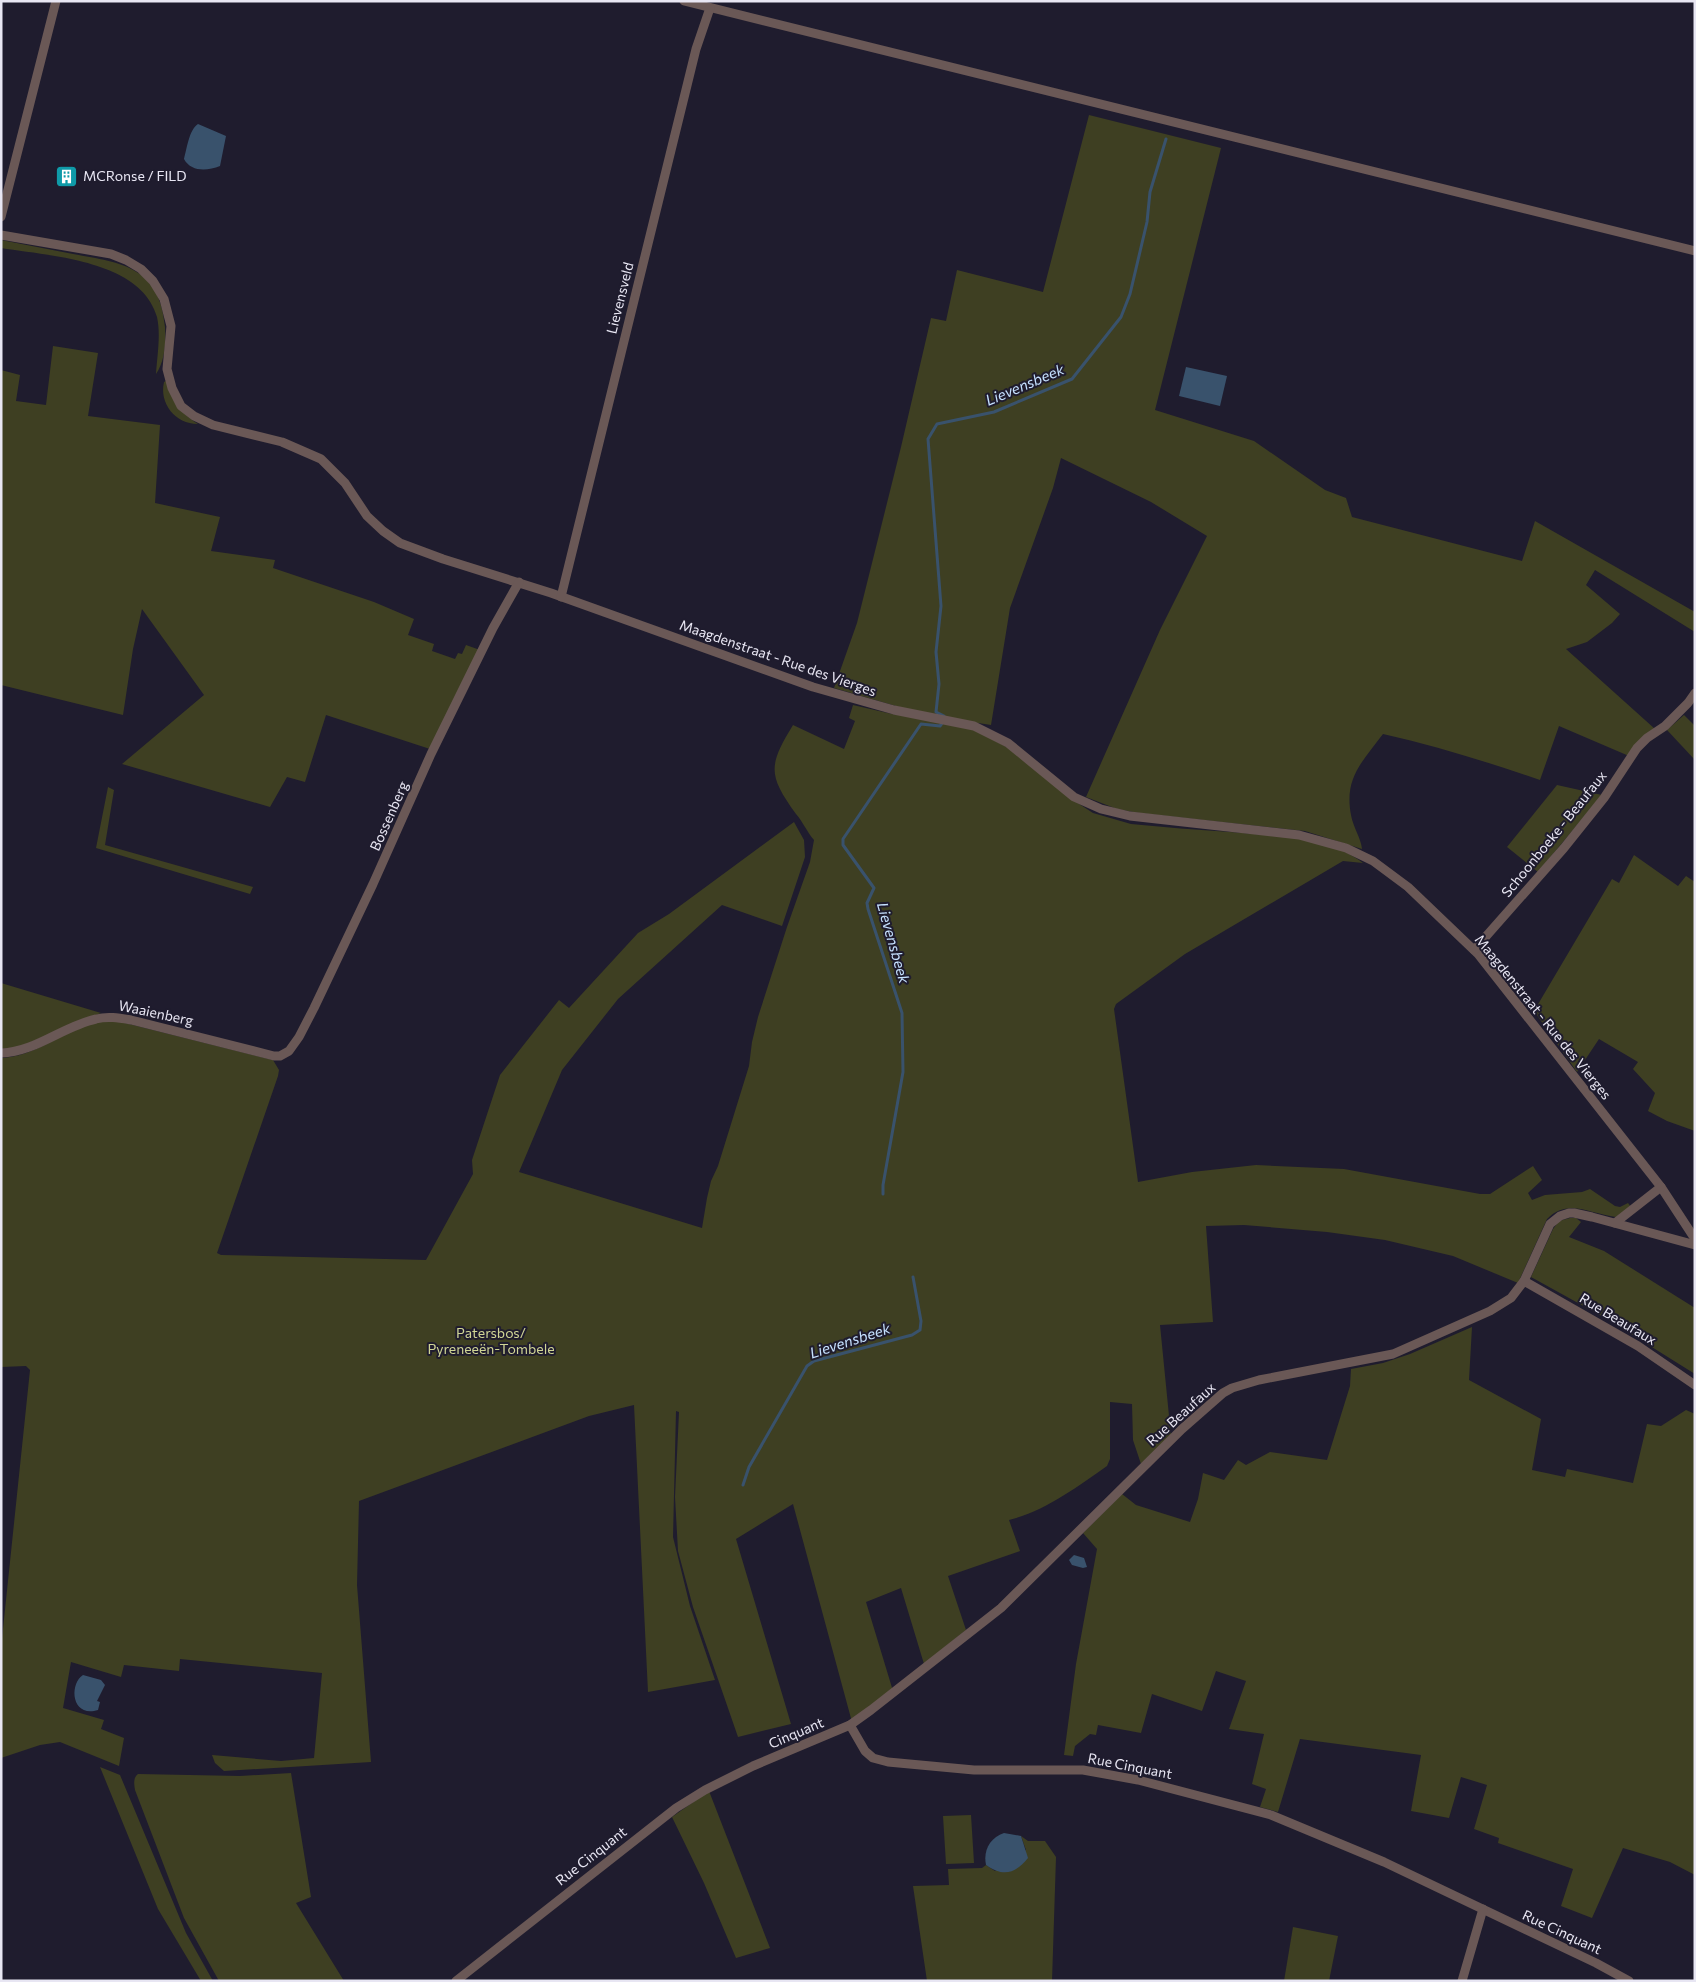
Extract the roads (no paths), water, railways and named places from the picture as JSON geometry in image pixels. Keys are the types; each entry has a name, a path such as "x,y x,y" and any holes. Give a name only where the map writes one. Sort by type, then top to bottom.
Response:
{"street":[{"path":"1,217 56,1"},
{"path":"684,1 1695,251"},
{"name":"Lievensveld","path":"561,597 696,48 710,8"},
{"name":"Maagdenstraat - Rue des Vierges","path":"1,235 111,254 141,269 160,290 167,307 171,326 167,369 172,388 182,406 194,416 213,425 282,442 321,459 345,483 367,516 400,543 519,582 813,687 872,704 960,722 980,729 998,737 1020,752 1074,796 1101,810 1130,816 1288,833 1322,840 1346,848 1373,862 1408,887 1474,950 1661,1188"},
{"name":"Bossenberg","path":"280,1056 289,1051 314,1008 373,884 431,754 519,582"},
{"name":"Schoonboeke - Beaufaux","path":"1474,950 1564,848 1604,798 1637,748 1647,738 1665,726 1688,703 1695,693"},
{"name":"Waaienberg","path":"1,1053 18,1052 83,1023 111,1017 280,1056"},
{"path":"1615,1223 1661,1188 1695,1239"},
{"name":"Rue Beaufaux","path":"850,1725 1001,1608 1182,1429 1223,1393 1232,1388 1259,1380 1382,1357 1406,1349 1490,1311 1511,1298 1526,1278 1544,1236 1554,1220 1569,1213 1615,1223 1695,1245"},
{"name":"Rue Beaufaux","path":"1526,1278 1638,1346 1695,1385"},
{"name":"Cinquant","path":"753,1766 850,1725"},
{"name":"Rue Cinquant","path":"850,1725 865,1751 873,1758 888,1762 959,1770 1084,1770 1138,1780 1271,1815 1384,1862 1596,1963 1629,1981"},
{"name":"Rue Cinquant","path":"456,1981 676,1808 704,1790 753,1766"},
{"path":"1462,1981 1483,1909"}],"water":[{"path":"198,124 226,136 220,166 200,169 191,166 184,159 190,135"},
{"path":"1186,367 1227,376 1220,406 1179,396"},
{"path":"1074,1555 1084,1558 1087,1567 1083,1568 1072,1565 1069,1560"},
{"path":"83,1675 101,1680 105,1685 97,1701 100,1702 98,1710 89,1711 82,1709 75,1699 76,1685"},
{"path":"1004,1833 1021,1836 1028,1858 1018,1868 1009,1872 992,1869 986,1865 985,1860 991,1841"}],"waterway":[{"name":"Lievensbeek","path":"944,716 936,712 939,684 936,652 941,606 928,439 937,424 994,412 1072,379 1121,317 1130,294 1147,222 1150,192 1166,139"},
{"name":"Lievensbeek","path":"883,1194 903,1072 902,1013 868,909 867,903 874,888 843,845 843,839 921,724 940,726 943,722"},
{"name":"Lievensbeek","path":"743,1485 749,1467 807,1366 814,1361 912,1335 920,1330 921,1321 913,1277"}],"place":[{"name":"MCRonse / FILD","path":"67,176"}],"park label":[{"name":"Patersbos/ Pyreneeën-Tombele","path":"491,1342"}]}
